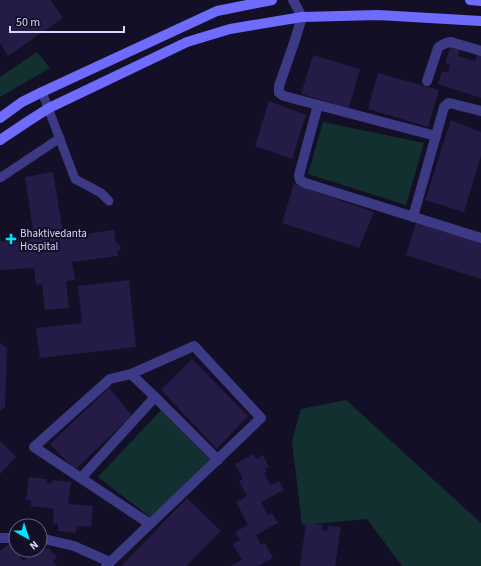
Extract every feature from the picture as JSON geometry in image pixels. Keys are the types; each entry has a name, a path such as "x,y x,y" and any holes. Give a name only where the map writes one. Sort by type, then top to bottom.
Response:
{"main road":[{"path":"0,118 22,102 42,92 217,11 272,0"},
{"path":"470,0 481,1"},
{"path":"0,140 49,108 187,42 230,29 302,17 378,15 481,21"}],"street":[{"path":"293,0 302,17 279,86 279,93 284,96 436,136"},
{"path":"427,81 438,48 442,44 451,42 481,51"},
{"path":"413,217 444,107 449,103 481,111"},
{"path":"318,105 298,175 300,180 305,183 481,238"},
{"path":"48,540 74,546 108,564 218,460 261,418 194,346 131,374 110,379 34,447 150,524"},
{"path":"131,374 218,460"},
{"path":"81,478 155,397"}],"lane":[{"path":"42,92 75,179 101,193 109,201"},
{"path":"0,178 60,138"}],"green space":[{"path":"37,52 50,68 0,97 0,77"},
{"path":"323,122 424,143 406,205 308,174"},
{"path":"346,400 481,523 481,566 402,566 367,519 302,525 292,441 301,409"},
{"path":"161,410 210,460 150,517 98,477"}],"building":[{"path":"0,0 51,0 63,18 8,56 0,43"},
{"path":"451,45 460,49 458,56 475,61 478,54 481,55 481,98 438,84 442,71 448,73 450,65 445,63"},
{"path":"313,55 360,69 349,108 301,94"},
{"path":"378,73 439,90 428,127 368,109"},
{"path":"269,101 306,115 292,159 255,146"},
{"path":"451,120 481,132 481,156 464,212 425,200"},
{"path":"53,172 63,233 69,236 114,230 116,243 119,244 121,248 117,252 118,256 72,262 75,280 66,281 69,308 45,310 42,284 36,285 34,268 0,270 0,241 30,239 30,237 34,237 25,177"},
{"path":"294,184 374,212 359,248 282,223"},
{"path":"416,223 481,243 481,279 406,255"},
{"path":"129,280 136,347 40,358 36,328 82,323 78,286"},
{"path":"0,343 7,349 5,407 0,411"},
{"path":"192,359 248,416 217,449 161,390"},
{"path":"109,388 132,415 75,470 50,444"},
{"path":"0,441 16,457 0,474"},
{"path":"254,454 256,459 263,455 269,467 265,468 267,472 264,473 270,485 279,481 284,490 261,502 268,515 272,513 278,523 256,535 261,545 265,543 273,558 258,566 231,566 242,560 233,544 240,540 235,532 248,525 236,502 247,496 239,481 243,479 235,464"},
{"path":"29,477 47,479 47,483 52,483 52,480 71,482 68,504 93,506 91,527 77,526 76,533 58,531 58,524 53,523 54,509 31,506 31,501 26,500"},
{"path":"187,498 221,531 186,566 121,566"},
{"path":"306,523 323,525 322,530 327,531 328,526 341,527 335,566 300,566"},
{"path":"8,545 8,558 21,558 23,561 27,558 48,558 48,547 57,558 53,561 57,566 0,566 0,551"}],"place":[{"name":"Bhaktivedanta Hospital","path":"11,239"}]}
